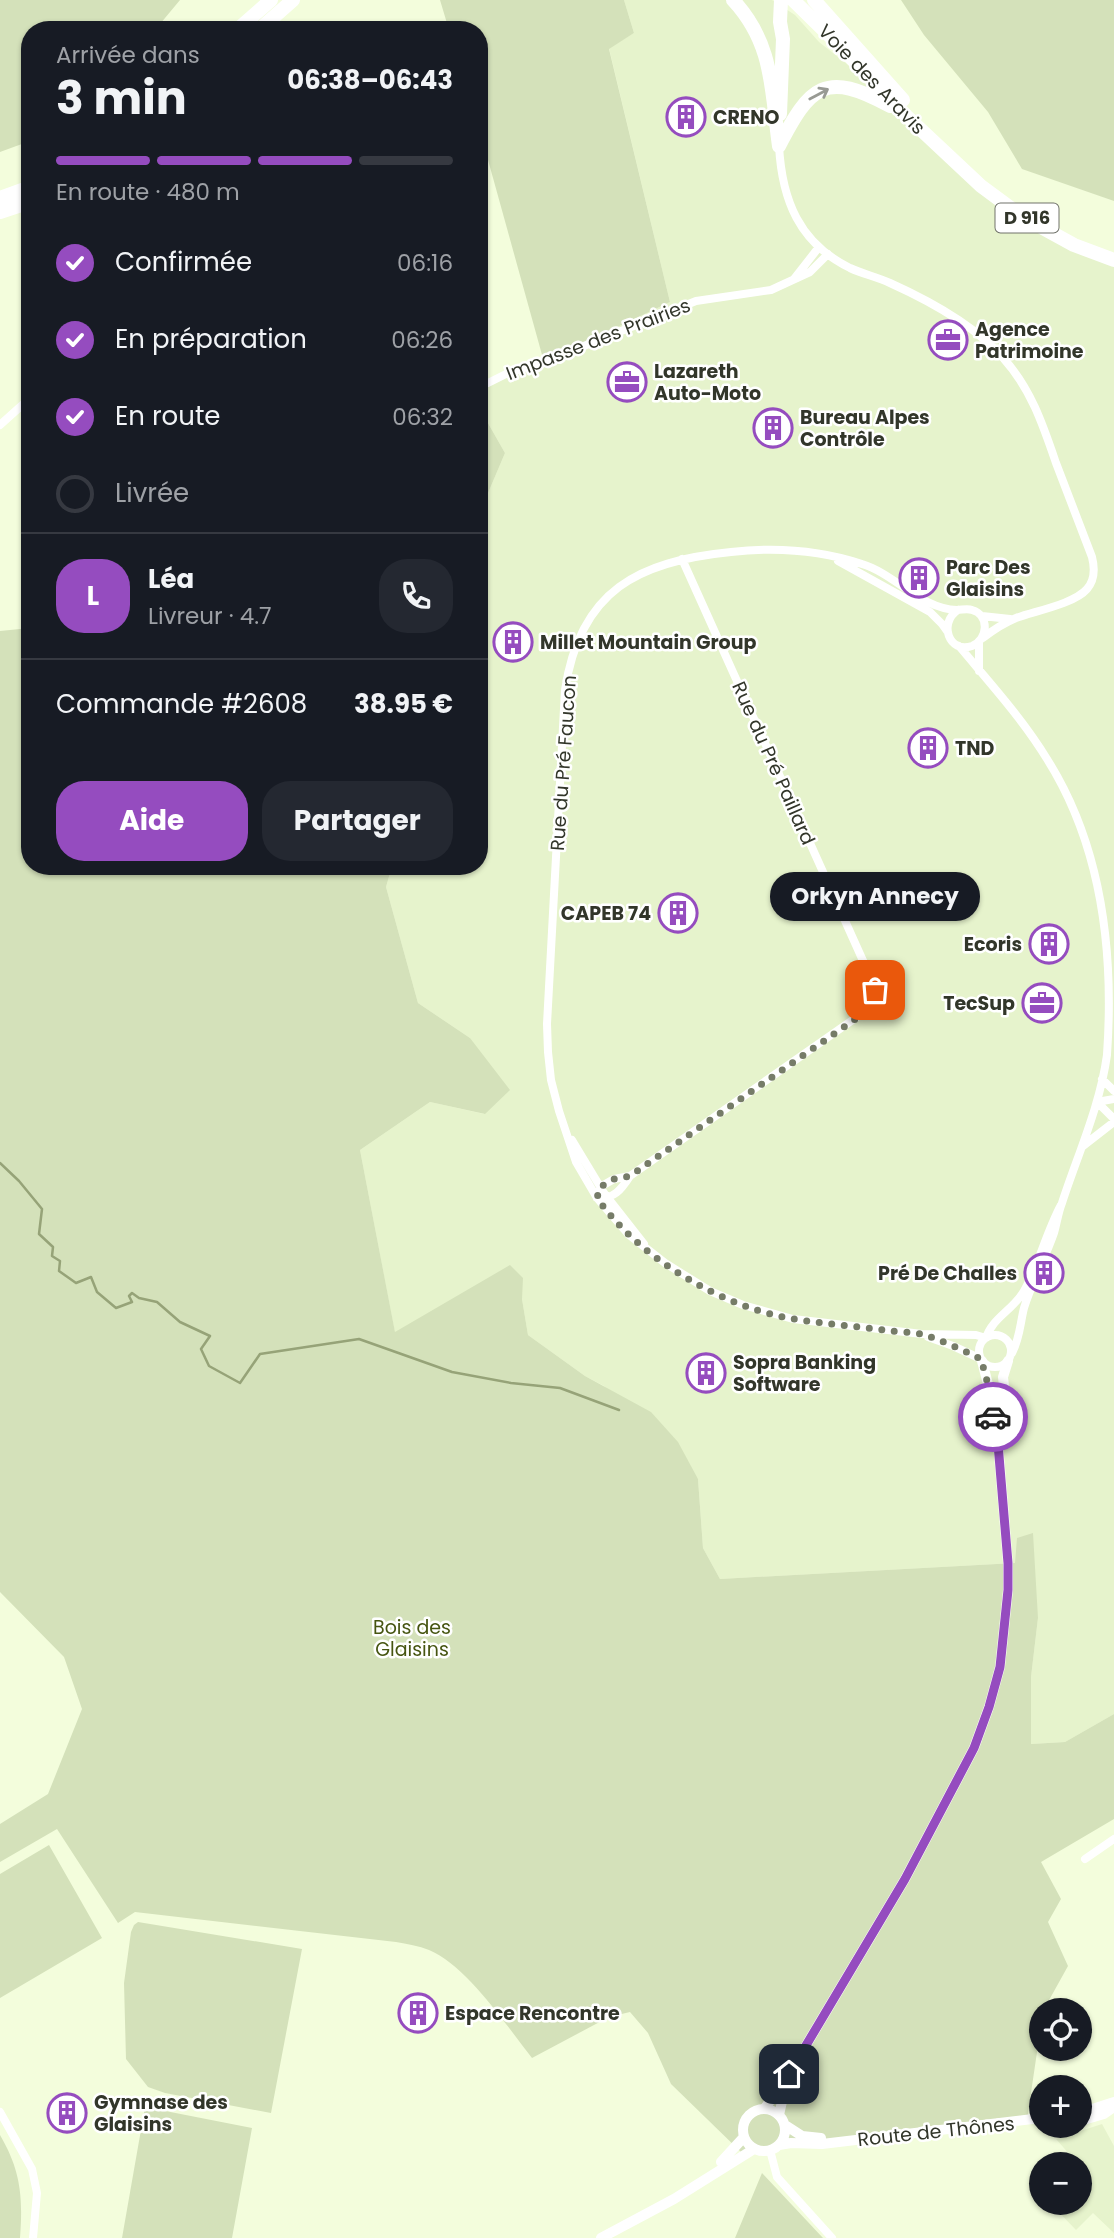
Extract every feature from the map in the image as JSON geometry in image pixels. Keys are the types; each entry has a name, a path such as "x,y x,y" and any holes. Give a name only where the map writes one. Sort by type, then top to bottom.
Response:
{"highway":[{"path":"247,21 271,0"},
{"path":"268,21 293,0"},
{"path":"733,0 752,23 764,49 779,146"},
{"path":"779,146 783,39 780,22 781,0"},
{"name":"Voie des Aravis","path":"793,0 841,46 901,111 981,186 1016,212 1074,245 1114,260"},
{"name":"Voie des Aravis","path":"814,0 951,158"},
{"path":"764,49 780,22"},
{"path":"779,146 802,105 812,96 828,89 856,88 901,111"},
{"path":"0,198 21,190"},
{"path":"0,212 21,205"}],"main road":[{"path":"1092,2109 1114,2104"},
{"path":"1092,2118 1104,2114 1114,2104"},
{"path":"601,2238 674,2199 754,2148 774,2148 785,2132 782,2120 765,2108 753,2111 742,2129 744,2137 754,2148"},
{"name":"Route de Thônes","path":"782,2120 803,2136 844,2141"},
{"name":"Route de Thônes","path":"774,2148 791,2143 822,2144 1029,2120"},
{"path":"704,2179 744,2137"}],"street":[{"path":"779,146 781,179 789,207 819,247 850,268 894,284 968,326 1005,359 1034,402 1092,558 1094,571 1090,584 1082,594 1013,620 966,647 959,646"},
{"path":"792,281 819,247"},
{"name":"Impasse des Prairies","path":"488,383 696,300 759,292 792,281 810,272 828,254"},
{"path":"0,425 21,406"},
{"name":"Rue du Pré Faucon","path":"958,610 934,605 863,564 779,549 726,552 682,559 647,569 615,590 584,629 568,675 547,1024 551,1080 576,1162 597,1198 628,1234 676,1271 698,1284 763,1312 793,1319 922,1335 976,1335 986,1338"},
{"name":"Rue du Pré Faucon","path":"833,558 930,612 947,632"},
{"name":"Rue du Pré Paillard","path":"608,1198 620,1191 630,1176 857,1018 869,1008 875,995 869,974 682,559"},
{"path":"998,1444 1007,1413 1003,1377 1020,1336 1026,1304 1054,1232 1097,1102 1107,1057 1113,966 1111,943 1092,857 1068,797 1042,751 1015,713 947,632 949,619 958,610 971,609 982,616 1013,620"},
{"path":"979,671 981,640 985,627 982,616"},
{"path":"1102,1079 1114,1091"},
{"path":"1097,1102 1114,1099"},
{"path":"1083,1146 1114,1121 1097,1102"},
{"name":"Rue du Pré Faucon","path":"566,1132 600,1187 648,1249"},
{"name":"Rue du Pré Paillard","path":"600,1187 614,1179 630,1176"},
{"path":"600,1187 597,1198 608,1198"},
{"path":"765,2108 789,2074 905,1879 974,1748 989,1707 1000,1667 1008,1563 998,1444 980,1345 991,1326 1015,1304 1026,1288 1048,1228 1061,1205"},
{"name":"Rue du Pré Faucon","path":"922,1335 981,1360"},
{"path":"981,1360 993,1368 1001,1367 1010,1357 1011,1345 1005,1338 996,1335 986,1338"},
{"path":"1085,1859 1114,1839"},
{"path":"782,2120 789,2074"},
{"path":"0,2112 32,2169 37,2193 33,2238"},
{"path":"774,2148 777,2177 832,2238"}],"shaded area":[{"path":"624,0 772,0 795,15 819,42 886,95 959,168 1051,233 1114,258 1114,1714 1065,1742 1031,1744 1031,1677 1038,1618 1015,1563 720,1579 703,1548 698,1479 604,1386 585,1376 528,1335 522,1299 522,1278 395,1333 360,1150 430,1102 484,1114 470,1038 418,1003 386,887 389,875 488,875 488,493 505,453 488,423 488,381 544,362 670,302 609,48 634,33"},
{"path":"1102,2124 1114,2146 1114,2233 1092,2214 1092,2152 1067,2152 1056,2139 1092,2138 1092,2127"},
{"path":"1062,2215 1091,2215 1076,2230"}],"green space":[{"path":"0,0 180,0 162,21 21,21 21,144 0,152"},
{"path":"440,0 624,0 634,33 609,49 670,302 544,362 488,160 488,21 446,21"},
{"path":"901,0 1114,0 1114,201 1022,169 988,112 924,35"},
{"path":"488,423 505,453 488,493"},
{"name":"Bois des Glaisins","path":"21,629 21,875 389,875 386,887 418,1003 470,1038 510,1090 485,1114 430,1102 360,1150 395,1332 510,1265 523,1278 522,1299 528,1335 585,1376 651,1412 678,1442 698,1479 703,1548 720,1579 1015,1563 1017,1538 1033,1533 1038,1618 1031,1677 1031,1744 1065,1742 1114,1714 1114,1819 1041,1862 1061,1899 1048,1922 1068,1966 1050,1998 1029,1998 1029,2061 1036,2061 1034,2075 1029,2075 1027,2120 742,2153 671,2084 648,2033 630,2012 609,2017 532,2058 498,2014 457,1969 443,1958 417,1946 135,1912 118,1923 57,1829 0,1862 0,1824 48,1794 82,1709 64,1657 0,1592 0,631"},
{"path":"49,1845 102,1938 0,1998 0,1874"},
{"path":"138,1922 302,1949 271,2113 165,2093 148,2087 126,2059 124,1983 131,1932"},
{"path":"145,2107 252,2128 232,2238 122,2238"},
{"path":"0,2135 19,2185 20,2238 0,2238"},
{"path":"762,2173 823,2238 735,2238"}],"waterway":[{"path":"0,1163 42,1209 39,1234 53,1247 52,1256 60,1261 59,1271 76,1283 91,1277 97,1292 116,1308 132,1302 129,1296 132,1293 139,1298 157,1302 180,1322 210,1336 201,1349 209,1366 240,1383 260,1354 359,1339 452,1372 511,1383 560,1388 619,1410"}],"way so far":[{"path":"875,990 873,1002 864,1013 630,1176 614,1179 600,1187 597,1198 628,1234 665,1263 728,1299 763,1312 793,1319 922,1335 981,1359 990,1392 993,1417"}],"place":[{"name":"CRENO","path":"686,117"},
{"name":"Agence Patrimoine","path":"948,340"},
{"name":"Lazareth Auto-Moto","path":"627,382"},
{"name":"Bureau Alpes Contrôle","path":"773,428"},
{"name":"Parc Des Glaisins","path":"919,578"},
{"name":"Millet Mountain Group","path":"513,642"},
{"name":"TND","path":"928,748"},
{"name":"CAPEB 74","path":"678,913"},
{"name":"Ecoris","path":"1049,944"},
{"name":"Orkyn Annecy","path":"875,990"},
{"name":"TecSup","path":"1042,1003"},
{"name":"Pré De Challes","path":"1044,1273"},
{"name":"Sopra Banking Software","path":"706,1373"},
{"name":"Espace Rencontre","path":"418,2013"},
{"name":"Gymnase des Glaisins","path":"67,2113"}],"route":[{"path":"789,2074 905,1879 974,1748 989,1707 1000,1667 1008,1590 998,1444 993,1417"}]}
